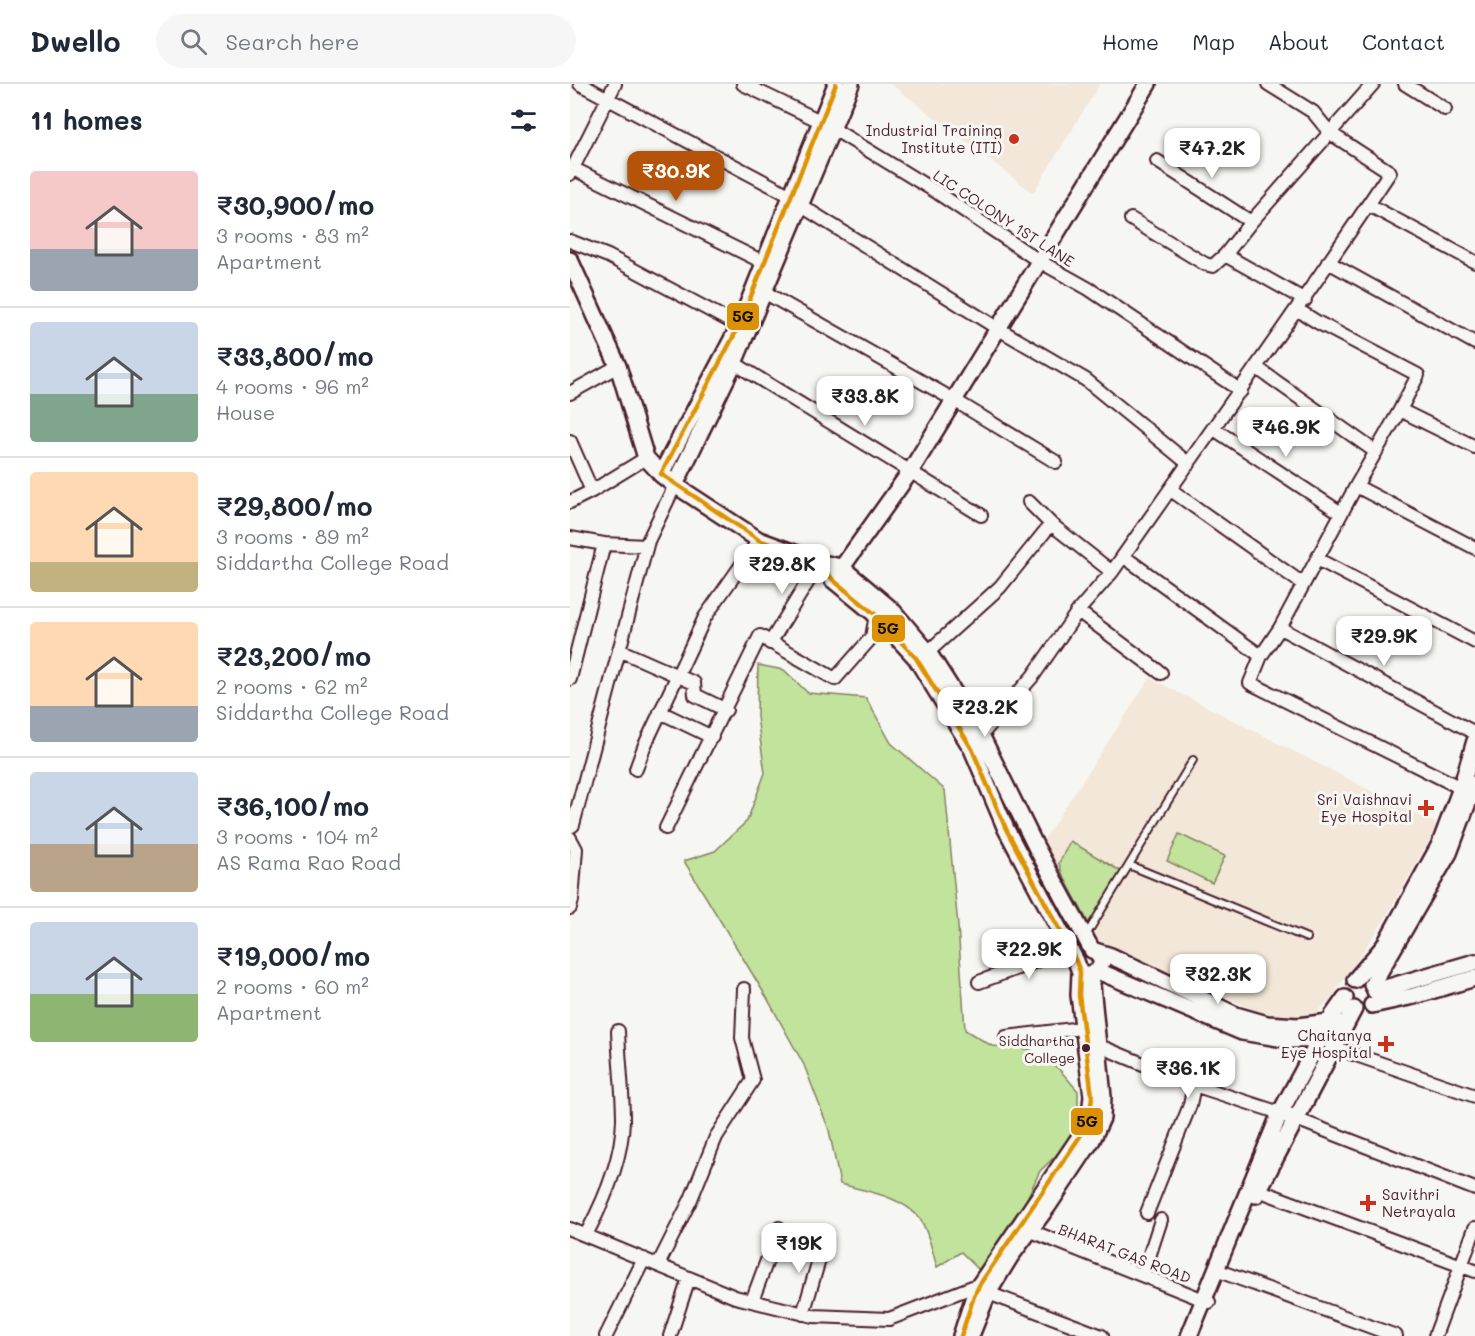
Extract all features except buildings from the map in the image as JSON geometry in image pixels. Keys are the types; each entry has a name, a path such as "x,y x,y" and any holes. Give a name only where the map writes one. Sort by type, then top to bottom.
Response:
{"main road":[{"path":"661,474 675,485"}],"street":[{"path":"580,84 796,201 997,328 1086,380 1189,464"},
{"path":"615,84 572,172 765,263"},
{"name":"LIC COLONY 1ST LANE","path":"743,84 827,126 938,193 1039,261 1089,289 1241,391"},
{"path":"827,126 836,84"},
{"path":"570,827 573,825 646,546 734,363 764,292 796,201 827,126 851,84"},
{"path":"837,573 910,472 1148,84"},
{"path":"981,735 1033,676 1078,611 1124,556 1302,305 1328,262 1390,172 1330,133 1314,112 1268,84"},
{"path":"1131,219 1209,266 1213,266 1373,84"},
{"path":"1405,84 1445,109"},
{"path":"1157,161 1251,222"},
{"path":"570,260 618,366 646,458 661,474 739,326 765,263 796,201"},
{"path":"1369,205 1475,262"},
{"path":"570,241 591,248 739,326"},
{"path":"1225,255 1302,305 1317,322 1418,375 1280,628 1261,656 1250,683 1468,786"},
{"path":"1328,262 1475,343"},
{"path":"764,292 954,400 1056,462"},
{"path":"734,363 981,515"},
{"path":"570,393 618,366"},
{"path":"1257,368 1376,452"},
{"path":"1400,410 1475,447"},
{"path":"1214,429 1341,513"},
{"path":"570,441 592,491"},
{"path":"570,502 646,458"},
{"path":"675,485 759,540 821,563 892,610 928,652 981,735 1036,846 1102,962 979,982"},
{"path":"1356,486 1475,548"},
{"path":"1171,490 1303,584"},
{"path":"1029,502 1051,524 1112,572"},
{"path":"928,652 1000,587 1051,524"},
{"path":"570,538 604,544 646,546"},
{"path":"636,769 705,617 759,540"},
{"path":"570,679 604,544"},
{"path":"1124,556 1261,656"},
{"path":"1317,559 1475,642"},
{"path":"770,643 821,563"},
{"path":"837,573 916,658 972,748 1006,829 1083,966 1242,1032 1290,1040 1321,1037 1475,1096"},
{"path":"1078,611 1161,674"},
{"path":"666,828 726,710 760,636 835,679 872,637 876,615"},
{"path":"1280,628 1475,733"},
{"path":"619,650 693,683 695,695 726,710"},
{"path":"660,712 712,737"},
{"path":"1349,1003 1363,1010 1470,813 1468,786 1475,741"},
{"path":"1189,1336 1288,1116 1346,1023 1349,1003 1347,987 1384,946 1440,844 1468,786"},
{"path":"570,838 576,849 570,908"},
{"path":"961,1336 974,1296 984,1288 1030,1231 1092,1140 1102,1118 1103,1097 1097,1045 1080,953 1091,946"},
{"path":"1091,946 1236,1015 1268,1024 1298,1026 1329,1022 1346,1023"},
{"path":"1373,994 1475,962"},
{"path":"972,1336 984,1288 1083,1132 1090,1114 1092,1096 1078,995 1083,966"},
{"path":"1373,994 1460,983 1475,978"},
{"path":"1355,980 1364,980 1373,994"},
{"path":"1460,983 1475,988"},
{"path":"658,1265 691,1199 716,1137 753,1080 742,1038 744,989"},
{"path":"1219,1271 1258,1190 1321,1037 1329,1022 1349,1003"},
{"path":"1006,1037 1082,1028"},
{"path":"584,1234 588,1231 603,1202 618,1156 623,1121 618,1031"},
{"path":"1097,1045 1194,1085 1288,1116 1475,1189"},
{"path":"1147,1213 1190,1106 1194,1085"},
{"path":"1258,1190 1475,1271"},
{"path":"1143,1275 1161,1220"},
{"path":"752,1301 779,1228"},
{"path":"1435,1336 1475,1228"},
{"path":"570,1229 735,1297 803,1314 889,1319 984,1288 1102,1336"},
{"name":"BHARAT GAS ROAD","path":"1030,1231 1206,1301"},
{"path":"803,1314 824,1243"},
{"path":"606,1336 644,1258"},
{"path":"1219,1271 1396,1336"},
{"path":"670,1336 689,1278"},
{"path":"1199,1336 1206,1301"}],"lane":[{"path":"1091,946 1129,865 1193,760"},
{"path":"1129,865 1307,938"}],"shaded area":[{"name":"Industrial Training Institute (ITI)","path":"891,84 1100,84 1033,193"},
{"path":"1150,678 1438,825 1383,922 1329,1001 1315,1014 1293,1019 1270,1017 1095,940 1041,844"}],"green space":[{"path":"758,665 784,670 808,693 866,698 891,743 945,790 965,1030 992,1046 1029,1049 1059,1069 1078,1091 1078,1134 1040,1171 1003,1249 978,1269 961,1252 937,1267 925,1229 913,1211 883,1195 840,1184 829,1130 804,1065 767,998 684,861 715,851 747,821 765,773 757,717"},
{"path":"1179,834 1225,856 1212,883 1167,861"},
{"path":"1070,841 1122,872 1089,924 1059,863"}],"transit line":[{"name":"5G","path":"836,84 739,326 661,474 759,540 820,562 833,580 876,615 916,658 972,749 1006,829 1080,972 1079,995 1092,1096 1090,1114 1083,1132 980,1284 961,1336"}],"place":[{"name":"Industrial Training Institute (ITI)","path":"1014,139"},
{"name":"Sri Vaishnavi Eye Hospital","path":"1426,808"},
{"name":"Chaitanya Eye Hospital","path":"1386,1044"},
{"name":"Siddhartha College","path":"1086,1048"},
{"name":"Savithri Netrayala","path":"1368,1203"}]}
